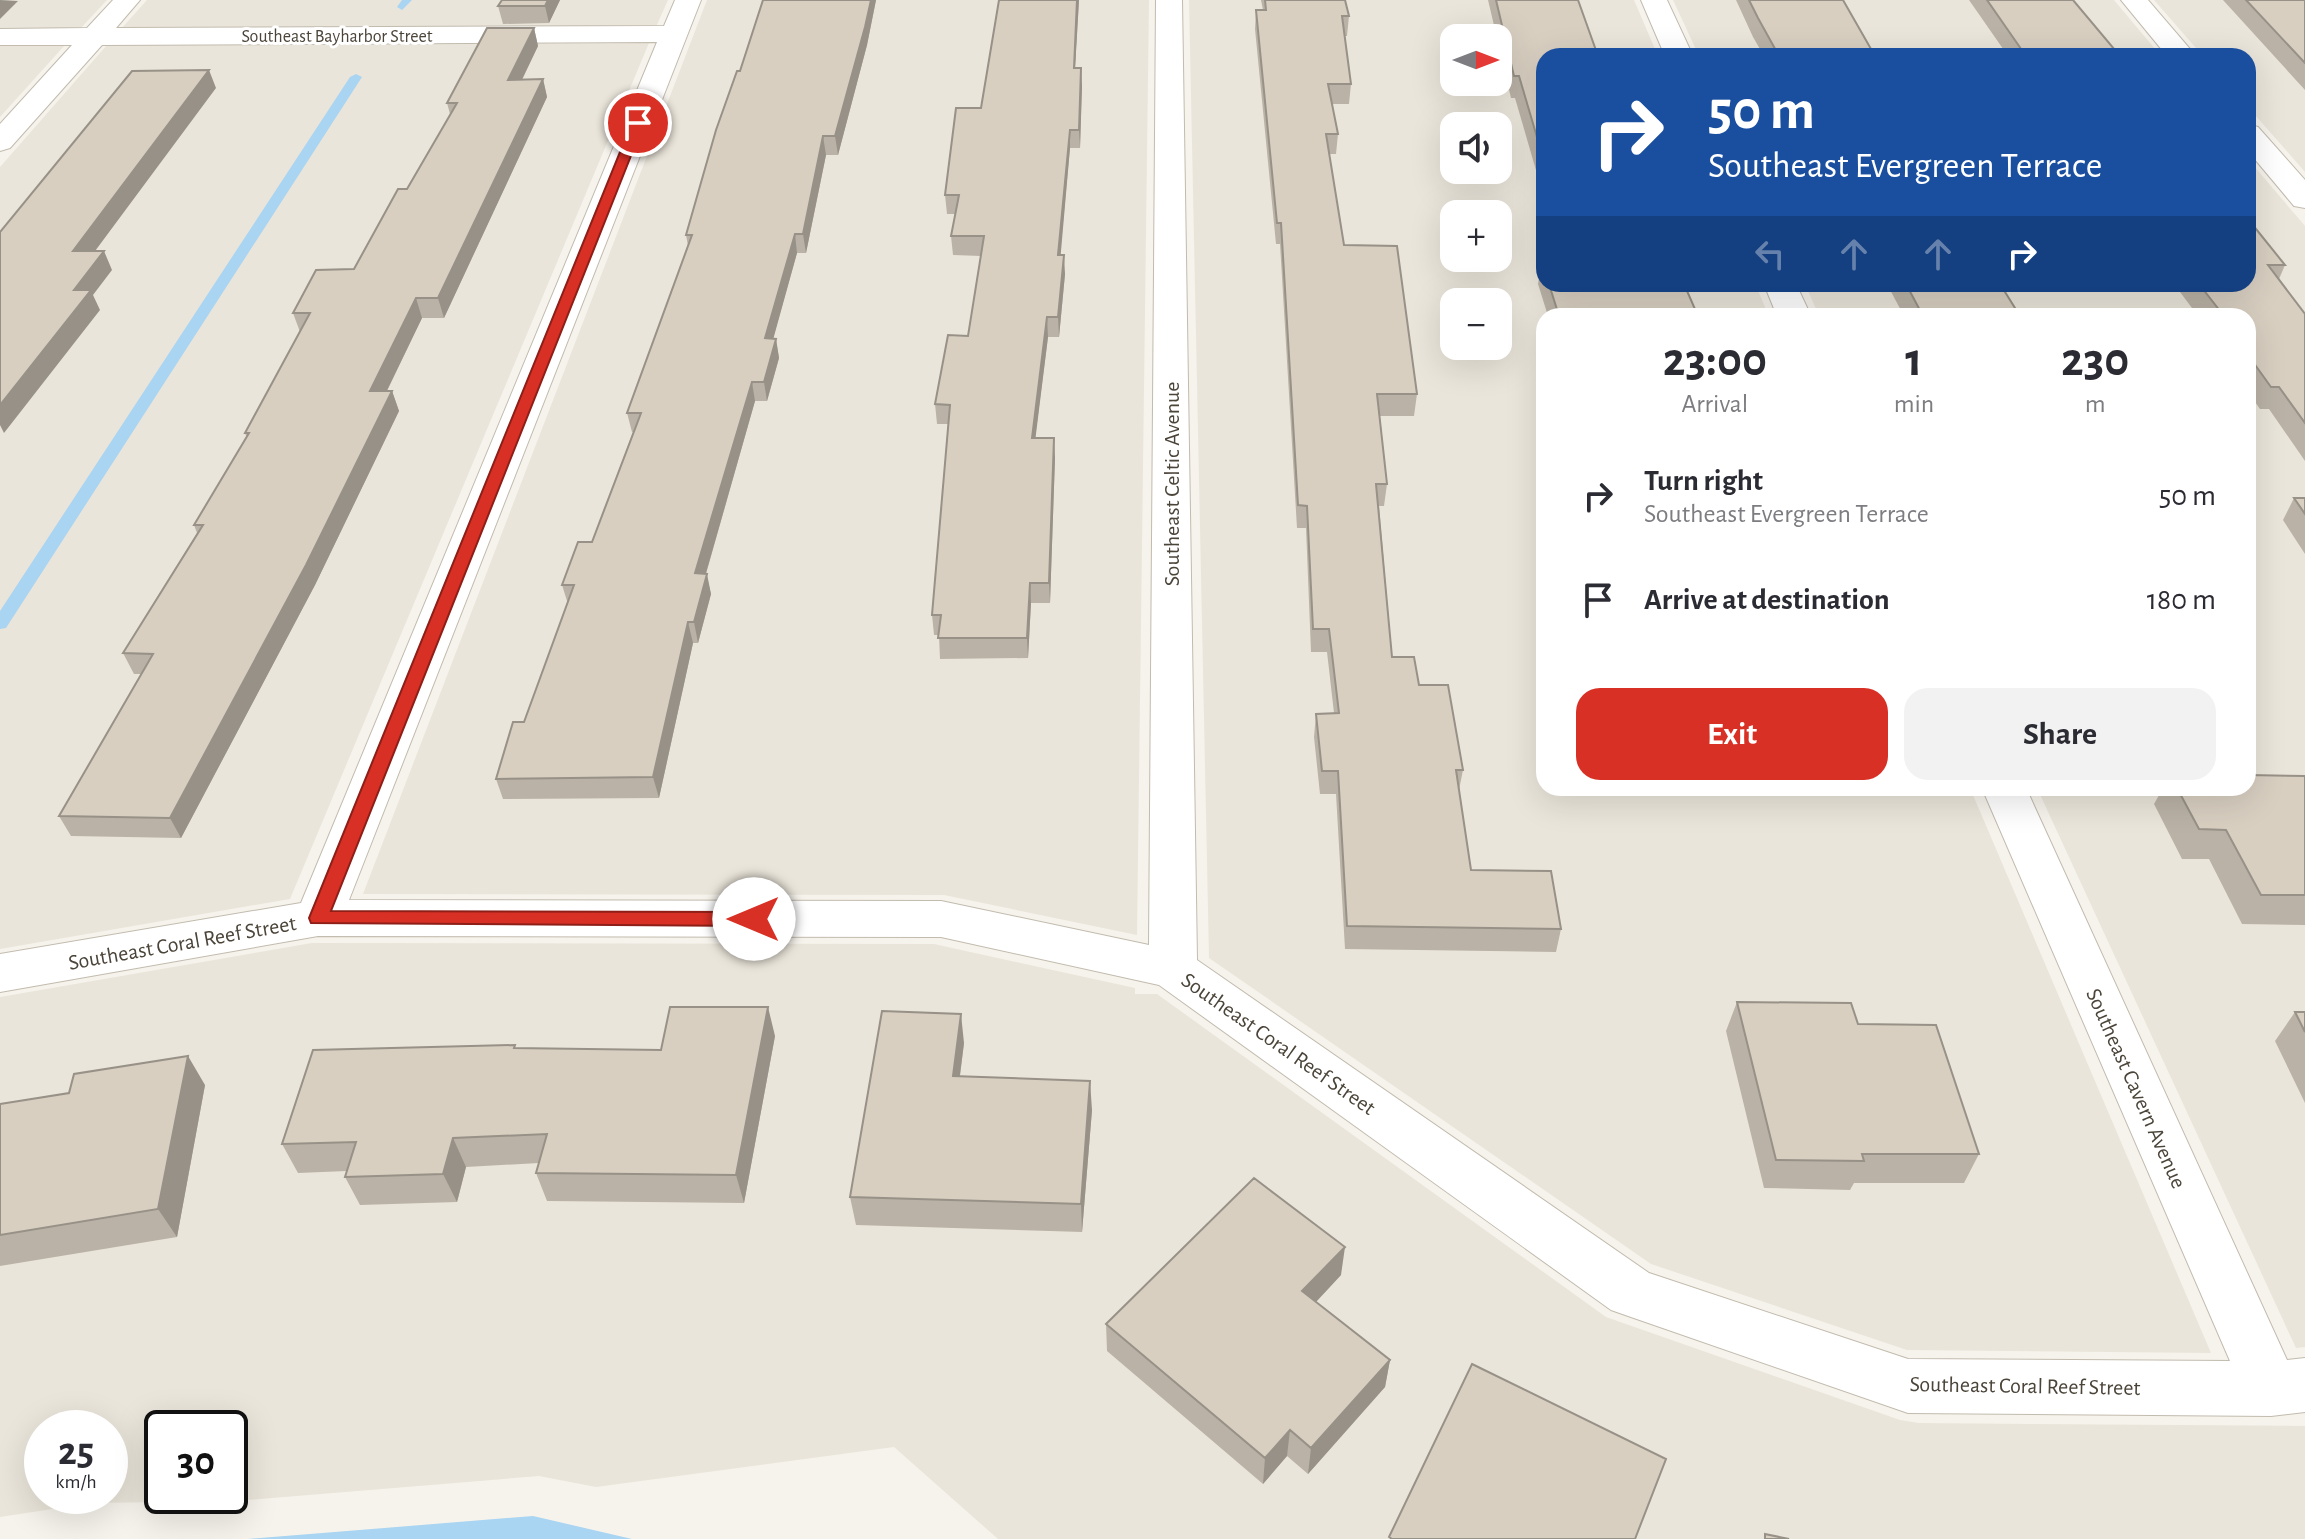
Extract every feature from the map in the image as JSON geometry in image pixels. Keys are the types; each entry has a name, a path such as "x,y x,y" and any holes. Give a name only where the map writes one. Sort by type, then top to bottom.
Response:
{"street":[{"path":"0,142 127,0"},
{"path":"318,918 688,0"},
{"name":"Southeast Celtic Avenue","path":"1169,0 1173,969"},
{"path":"1654,0 1675,48"},
{"path":"2134,0 2175,48"},
{"name":"Southeast Bayharbor Street","path":"0,37 673,34"},
{"path":"2256,142 2305,199"},
{"name":"Southeast Cavern Avenue","path":"2008,796 2288,1387"},
{"name":"Southeast Coral Reef Street","path":"0,973 318,918 941,919 1173,969 1631,1292 1908,1386 2288,1387"}],"shaded area":[{"path":"0,0 107,0 80,29 0,29"},
{"path":"147,0 668,0 656,27 121,29"},
{"path":"707,0 1149,0 1137,935 944,895 363,894"},
{"path":"1189,0 1634,0 1655,48 1536,48 1536,292 1758,292 1766,308 1536,308 1536,796 1973,796 2211,1353 1907,1350 1651,1264 1209,958"},
{"path":"1673,0 2114,0 2154,48 1695,48"},
{"path":"2154,0 2305,0 2305,172 2256,116 2256,48 2196,48"},
{"path":"649,43 290,899 0,949 0,167 107,45"},
{"path":"0,45 65,45 0,117"},
{"path":"2256,168 2305,226 2305,1347 2296,1348 2041,796 2256,796 2256,308 1816,308 1808,292 2256,292"},
{"path":"312,943 934,944 1135,988 1135,994 1157,994 1606,1317 1900,1420 1919,1423 2305,1426 2305,1539 998,1539 894,1447 596,1487 539,1476 248,1500 248,1410 144,1410 144,1502 128,1502 128,1410 24,1410 24,1513 0,1517 0,997"}],"water":[{"path":"533,1516 632,1539 248,1539"}],"building":[{"path":"502,0 548,0 545,6 498,6"},
{"path":"763,0 871,0 835,136 823,136 803,234 795,234 765,338 776,339 764,382 752,382 695,573 707,574 694,622 688,622 653,777 496,779 513,722 524,722 574,585 562,585 578,542 592,542 641,413 627,413 692,235 686,235 716,130 737,71 740,71"},
{"path":"999,0 1077,0 1074,68 1081,68 1079,130 1070,130 1058,255 1064,255 1058,317 1047,317 1032,438 1054,438 1049,583 1030,583 1027,638 938,638 941,615 932,615 950,405 935,404 948,335 968,336 984,236 951,236 959,195 945,195 956,108 981,108"},
{"path":"1265,0 1345,0 1349,16 1342,16 1351,84 1328,84 1338,134 1326,134 1344,245 1397,246 1417,394 1377,394 1387,484 1376,484 1392,657 1414,657 1419,685 1448,685 1463,770 1456,770 1471,870 1551,871 1561,929 1347,926 1338,771 1322,771 1316,714 1339,713 1329,629 1313,629 1307,506 1298,505 1281,223 1277,223 1256,10 1266,10"},
{"path":"1496,0 1578,0 1595,48 1536,48 1536,134 1519,76 1514,76 1512,68 1512,24 1502,24"},
{"path":"1749,0 1843,0 1870,48 1775,48"},
{"path":"1987,0 2073,0 2113,48 2020,48"},
{"path":"2246,0 2305,0 2305,63"},
{"path":"487,28 534,28 508,80 543,79 438,298 416,298 370,391 392,391 306,565 170,818 59,816 153,654 123,653 203,525 194,525 249,433 245,433 310,313 293,313 316,270 354,269 398,189 407,189 457,103 447,103"},
{"path":"209,70 73,251 104,251 74,290 91,290 0,405 0,232 132,71"},
{"path":"2256,229 2285,265 2268,265 2305,314 2305,423 2279,387 2271,387 2256,366 2256,308 2218,308 2205,292 2256,292"},
{"path":"1552,292 1688,292 1694,308 1556,308"},
{"path":"1910,292 2005,292 2015,308 1919,308"},
{"path":"2294,498 2305,498 2305,514"},
{"path":"2256,775 2305,776 2305,895 2261,895 2226,830 2199,829 2181,796 2256,796"},
{"path":"1737,1002 1851,1003 1858,1024 1936,1025 1979,1154 1862,1154 1864,1161 1776,1160"},
{"path":"670,1007 768,1007 736,1175 536,1173 547,1134 453,1138 443,1174 345,1177 356,1142 282,1144 313,1050 515,1045 514,1048 661,1050"},
{"path":"882,1011 961,1014 953,1076 1090,1081 1081,1204 850,1197"},
{"path":"2295,1012 2305,1012 2305,1032"},
{"path":"188,1056 158,1209 0,1235 0,1104 69,1093 74,1074"},
{"path":"1254,1178 1345,1247 1302,1291 1390,1360 1311,1448 1290,1430 1265,1458 1106,1324"},
{"path":"1472,1364 1666,1459 1635,1539 1389,1537"},
{"path":"1765,1534 1789,1539 1765,1539"}],"waterway":[{"path":"402,7 407,0"},
{"path":"0,624 356,77"}],"route":[{"path":"638,123 318,918 754,919"}]}
